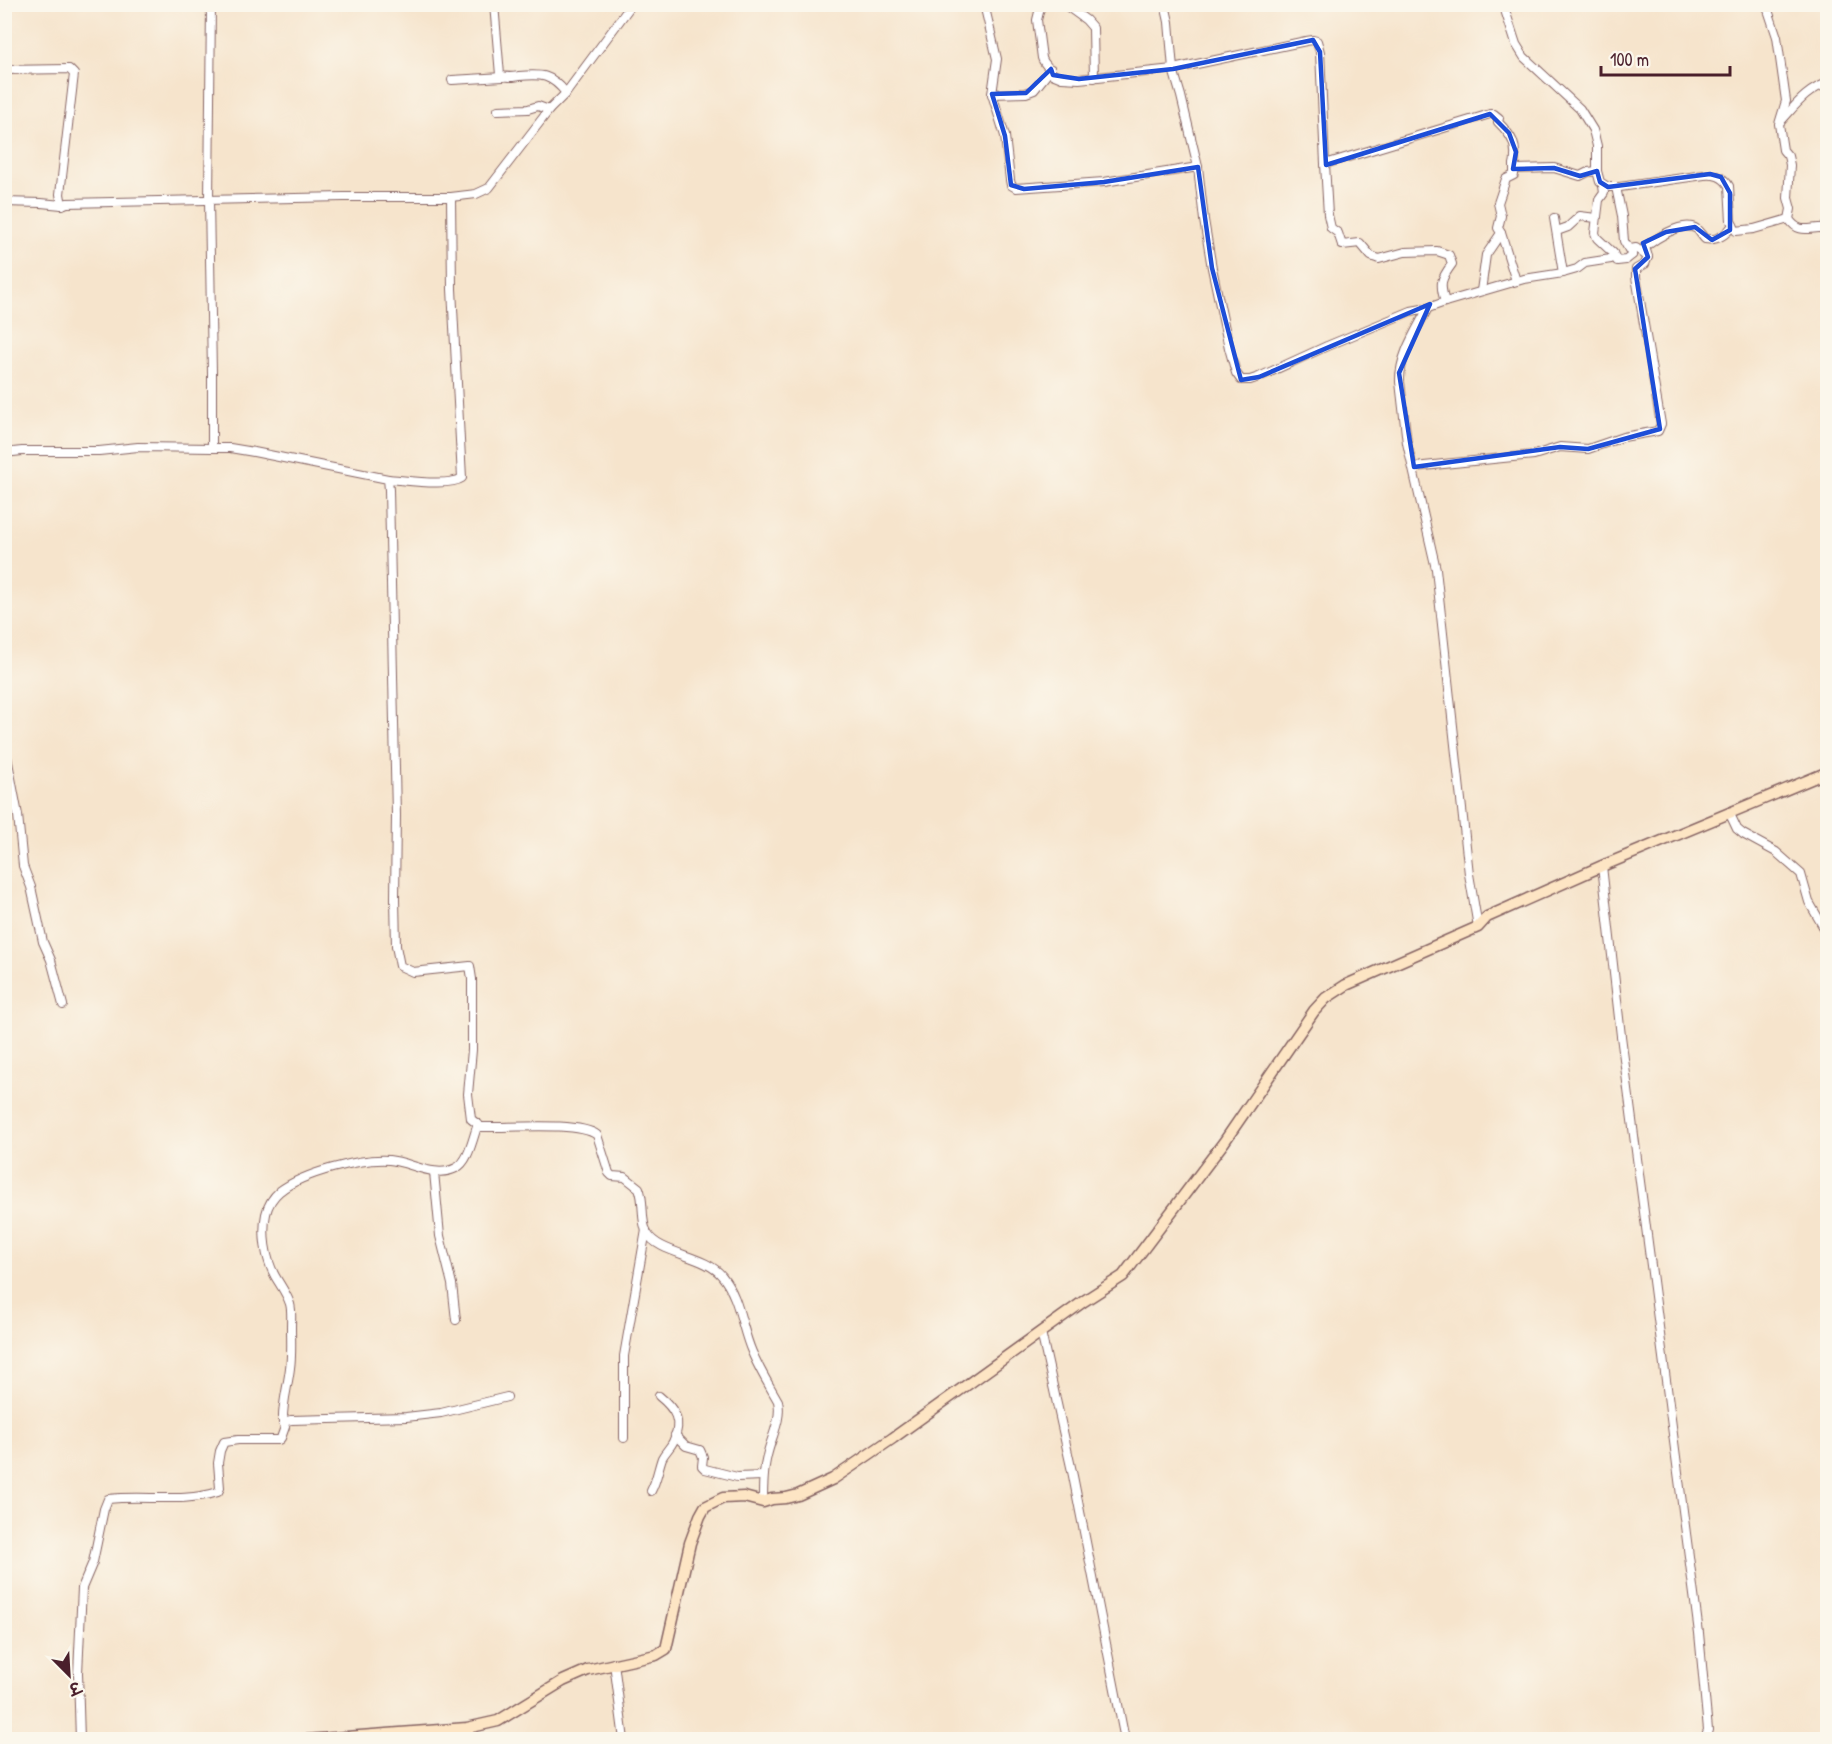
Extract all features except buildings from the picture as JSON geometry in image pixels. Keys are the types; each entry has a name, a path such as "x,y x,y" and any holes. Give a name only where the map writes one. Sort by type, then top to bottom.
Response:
{"street":[{"path":"211,4 209,200 211,436 213,448"},
{"path":"494,4 499,70 503,77"},
{"path":"4,202 62,205 67,203 209,200 451,197 476,194 489,188 549,110 566,93 632,4"},
{"path":"984,4 997,59 992,94 1005,136 1011,185 1016,189 1104,182 1198,167"},
{"path":"1041,4 1037,20 1043,63 1051,69 1052,74 1062,78 1094,78 1173,69 1306,41 1317,41 1320,52 1328,215 1331,228 1338,233 1342,245 1360,243 1371,256 1379,259 1405,252 1428,250 1449,255 1452,264 1441,279 1441,291 1445,302"},
{"path":"1064,4 1093,28 1094,78"},
{"path":"1165,4 1173,69 1198,167 1212,267 1236,374 1241,380 1259,377 1327,346 1419,310 1516,281 1577,269 1584,263 1611,259 1613,253"},
{"path":"1503,4 1516,44 1528,62 1570,98 1588,121 1595,138 1597,171 1605,193 1599,200 1595,233 1597,238 1613,253 1617,261 1626,260 1632,255"},
{"path":"1766,4 1777,37 1786,101 1779,124 1783,150 1788,156 1790,165 1788,198 1791,209 1789,219 1793,225 1805,230 1827,228"},
{"path":"4,70 69,69 74,74 60,194 62,205"},
{"path":"992,94 1026,93 1034,90 1051,69"},
{"path":"452,80 547,76 560,85 566,93"},
{"path":"1779,124 1806,94 1815,87 1827,83"},
{"path":"498,110 528,109 538,106 549,110"},
{"path":"1325,164 1494,114 1509,133 1516,152 1514,175 1506,179 1498,203 1501,216 1498,228 1516,281"},
{"path":"1514,165 1521,170 1554,168 1580,176 1587,172 1597,171"},
{"path":"1603,186 1616,187 1716,175 1729,186 1733,225 1736,231 1754,230 1789,219"},
{"path":"1616,187 1624,241 1632,255"},
{"path":"4,453 99,451 138,447 230,448 388,479 443,482 462,478 452,289 451,197"},
{"path":"1557,231 1568,227 1580,216 1596,218"},
{"path":"1554,218 1563,273"},
{"path":"1414,467 1534,455 1560,447 1588,449 1623,437 1658,431 1661,424 1636,268 1645,264 1648,257 1645,247 1666,232 1695,227 1705,239 1712,240 1727,233 1733,225"},
{"path":"1481,291 1486,255 1501,233"},
{"path":"1632,255 1631,249 1636,248 1648,257"},
{"path":"1419,310 1399,373 1404,426 1436,569 1469,874 1478,927"},
{"path":"388,479 393,623 398,963 401,968 413,972 470,966 472,1038 468,1094 471,1119 481,1127 571,1127 588,1130 597,1135 612,1176 626,1177 639,1188 646,1230 624,1356 624,1438"},
{"path":"4,741 18,812 23,866 63,1005"},
{"path":"306,1740 362,1738 467,1728 498,1721 563,1681 588,1670 656,1655 666,1649 690,1543 705,1507 723,1498 744,1497 763,1502 798,1495 833,1479 1084,1301 1123,1276 1224,1142 1314,1011 1326,998 1347,985 1478,927 1487,917 1827,772"},
{"path":"1729,812 1737,829 1785,858 1801,874 1809,902 1827,935"},
{"path":"1602,866 1621,1036 1699,1633 1708,1730 1704,1740"},
{"path":"80,1740 78,1673 82,1588 93,1562 106,1500 109,1498 174,1498 218,1492 220,1488 219,1458 224,1442 279,1440 283,1435 286,1383 290,1369 291,1306 268,1261 265,1241 266,1213 272,1199 279,1191 293,1183 332,1168 362,1162 392,1160 434,1172 457,1168 462,1164 478,1124"},
{"path":"434,1172 440,1236 452,1284 456,1320"},
{"path":"646,1230 652,1239 662,1245 709,1264 721,1274 732,1293 752,1353 780,1409 767,1454 763,1476 763,1502"},
{"path":"1041,1332 1073,1476 1125,1740"},
{"path":"651,1491 662,1459 675,1435 675,1412 659,1396"},
{"path":"283,1422 296,1419 406,1418 441,1413 507,1397"},
{"path":"675,1435 686,1446 700,1450 703,1457 702,1466 705,1469 736,1477 763,1476"},
{"path":"614,1664 624,1740"}],"highlighted area":[{"path":"1313,40 1320,52 1326,165 1490,114 1509,133 1516,152 1513,169 1554,168 1580,176 1597,171 1600,182 1608,187 1710,174 1721,177 1730,193 1730,230 1712,240 1695,227 1666,232 1643,243 1648,257 1635,269 1660,429 1588,449 1560,447 1414,467 1399,373 1430,304 1259,377 1241,380 1212,268 1198,167 1104,182 1024,189 1011,185 1005,136 992,94 1026,93 1051,69 1053,75 1079,79 1173,69"}]}
